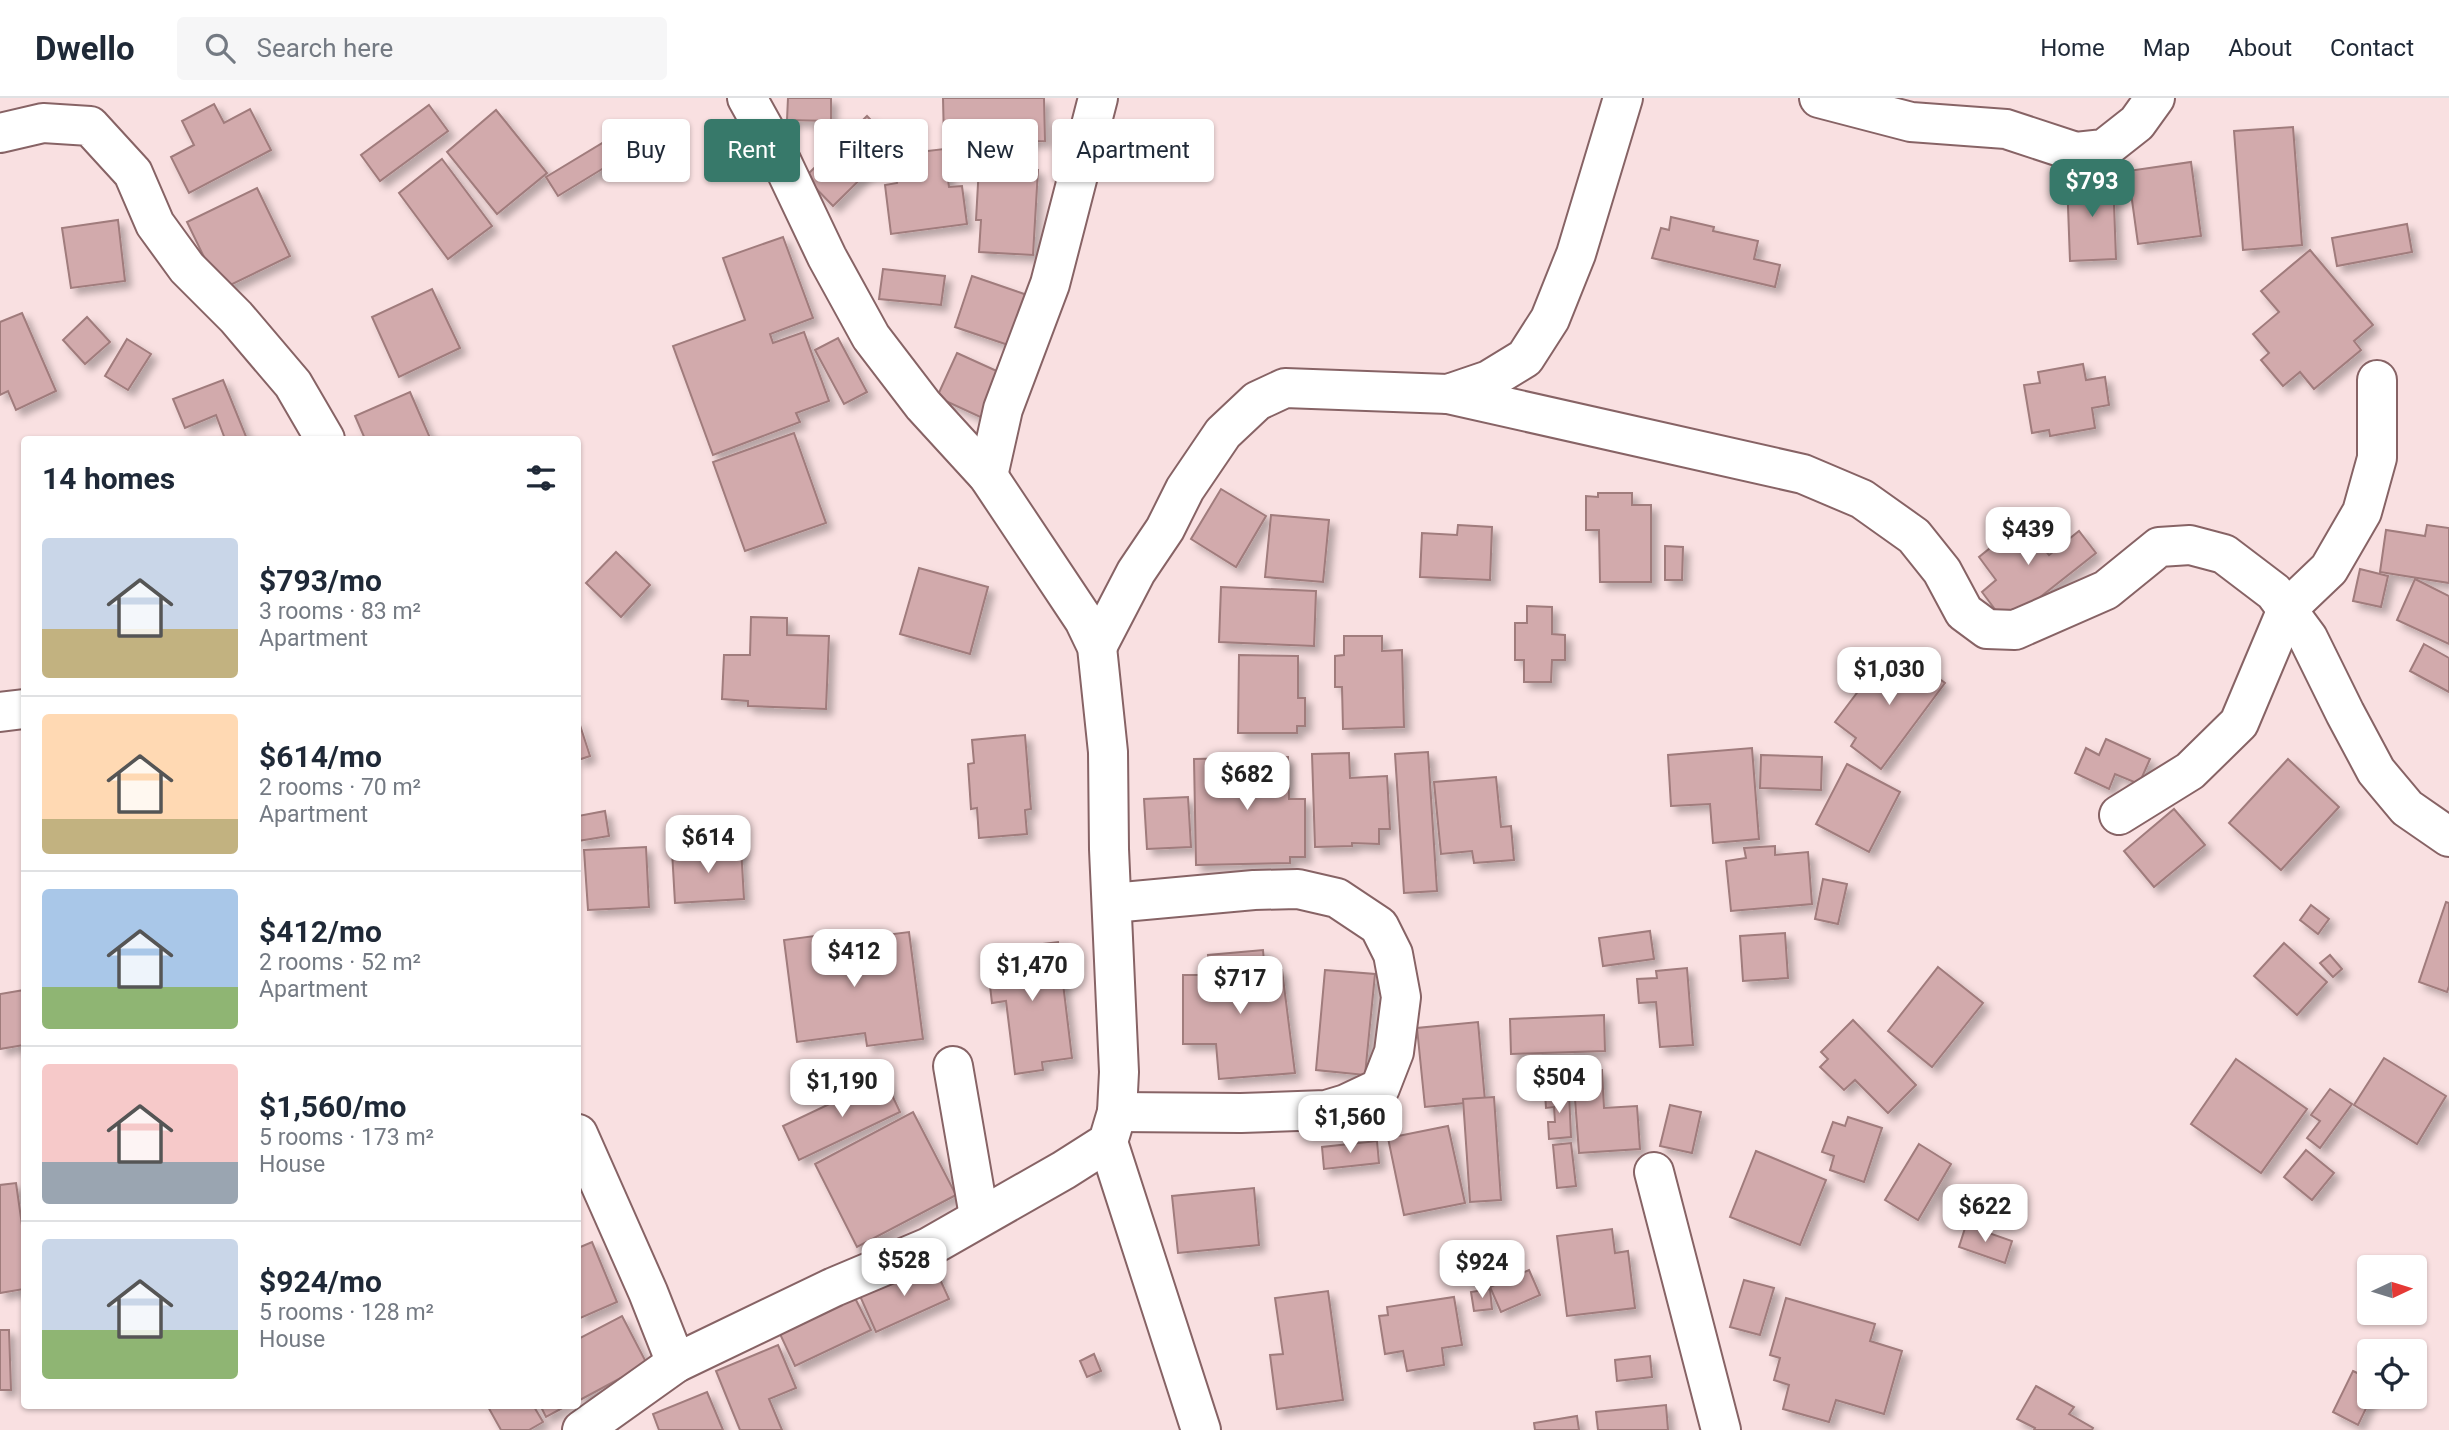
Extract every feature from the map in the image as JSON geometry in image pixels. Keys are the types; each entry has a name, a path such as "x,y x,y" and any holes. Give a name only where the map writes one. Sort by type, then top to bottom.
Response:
{"street":[{"path":"747,98 777,152 827,257 871,337 923,405 988,476 1084,620 1097,647 1108,752 1119,1072 1112,1127 1202,1430"},
{"path":"988,476 1003,409 1050,284 1098,98"},
{"path":"1448,394 1489,380 1525,358 1550,319 1576,254 1623,98"},
{"path":"1819,98 1911,122 2006,129 2076,152 2104,149 2137,123 2155,98"},
{"path":"0,132 43,123 90,126 133,173 155,224 187,268 236,317 293,384 322,436"},
{"path":"2119,816 2190,771 2239,723 2287,609 2329,569 2361,512 2377,458 2377,380"},
{"path":"1097,647 1136,572 1165,529 1185,489 1223,433 1257,401 1285,388 1448,394 1803,474 1862,499 1913,536 1942,571 1964,612 1987,629 2015,630 2106,590 2159,547 2190,545 2224,554 2274,592 2308,638 2376,771 2407,807 2449,837"},
{"path":"0,712 21,709"},
{"path":"582,1430 676,1363 834,1287 929,1247 979,1216 1064,1170 1112,1127 1241,1113 1326,1110 1380,1088 1394,1052 1401,997 1393,954 1379,926 1337,898 1298,889 1254,890 1112,903"},
{"path":"953,1066 979,1216"},
{"path":"581,1142 648,1292 676,1363"},
{"path":"1654,1172 1721,1430"}],"building":[{"path":"788,98 831,98 831,119 787,119"},
{"path":"943,98 1044,98 1045,141 1038,141 1038,119 943,119"},
{"path":"214,104 224,123 250,109 271,150 189,193 171,157 194,145 182,121"},
{"path":"429,105 448,131 380,181 361,155"},
{"path":"496,110 547,173 497,214 447,152"},
{"path":"2293,127 2302,245 2243,250 2234,131"},
{"path":"602,143 602,169 558,196 546,177"},
{"path":"942,149 942,182 948,182 949,187 962,186 967,224 891,234 885,185 897,182 928,182 928,151"},
{"path":"442,159 492,226 448,259 399,193"},
{"path":"2191,162 2201,236 2138,244 2128,171"},
{"path":"814,168 814,182 857,182 833,206 805,177"},
{"path":"2113,177 2116,259 2070,261 2067,179"},
{"path":"978,182 1037,182 1033,255 979,252 981,220 976,220"},
{"path":"257,188 290,256 220,290 187,222"},
{"path":"1671,217 1714,227 1713,231 1758,241 1754,259 1780,265 1775,287 1652,258 1661,228 1669,230"},
{"path":"118,220 125,281 71,288 62,228"},
{"path":"2407,224 2412,252 2337,266 2332,238"},
{"path":"783,237 813,318 770,334 773,343 804,332 829,401 796,413 800,422 713,455 673,346 745,320 723,258"},
{"path":"2310,250 2373,325 2354,341 2361,350 2314,389 2300,372 2283,386 2261,360 2269,353 2253,334 2279,312 2261,291"},
{"path":"883,269 945,276 941,305 879,299"},
{"path":"972,276 1033,297 1017,348 955,327"},
{"path":"432,289 460,348 399,377 372,317"},
{"path":"22,313 56,391 16,410 8,391 0,395 0,322"},
{"path":"87,317 110,342 85,364 63,340"},
{"path":"838,338 867,392 844,404 815,350"},
{"path":"127,339 151,354 128,390 105,376"},
{"path":"957,353 1010,377 989,421 937,397"},
{"path":"2083,364 2086,380 2105,377 2109,405 2092,408 2095,428 2050,436 2049,430 2032,433 2024,385 2040,383 2038,372"},
{"path":"223,380 246,436 224,436 216,415 185,428 173,399"},
{"path":"410,392 429,436 364,436 355,416"},
{"path":"794,433 826,523 745,551 713,462"},
{"path":"1221,489 1266,516 1236,567 1191,539"},
{"path":"1598,493 1632,493 1632,505 1651,505 1651,582 1600,582 1599,530 1586,530 1586,496 1598,497"},
{"path":"1271,515 1329,520 1323,582 1265,577"},
{"path":"2018,515 2049,555 2079,531 2096,553 2006,624 1982,592 1996,580 1979,557 1995,544 1990,538"},
{"path":"1458,525 1492,527 1490,580 1420,577 1422,533 1457,535"},
{"path":"2427,525 2449,528 2449,583 2380,572 2386,530 2425,536"},
{"path":"1665,546 1683,547 1682,580 1665,580"},
{"path":"616,552 650,585 621,617 586,583"},
{"path":"919,568 988,587 970,654 900,634"},
{"path":"2360,569 2388,576 2381,607 2353,601"},
{"path":"2415,579 2449,596 2449,644 2397,620"},
{"path":"1221,587 1316,591 1314,646 1219,642"},
{"path":"1527,606 1552,607 1552,634 1565,635 1565,660 1552,660 1551,682 1524,682 1524,660 1515,660 1515,623 1527,623"},
{"path":"751,617 787,618 787,635 829,636 826,709 748,706 748,701 722,699 724,655 750,655"},
{"path":"1344,636 1382,636 1382,651 1402,650 1404,727 1343,729 1342,687 1335,687 1335,656 1344,655"},
{"path":"2424,644 2449,658 2449,692 2410,671"},
{"path":"1887,653 1904,666 1910,656 1945,683 1881,769 1851,746 1856,738 1835,722"},
{"path":"1239,655 1298,656 1298,698 1305,698 1305,726 1297,726 1297,733 1238,733"},
{"path":"581,728 590,756 581,759"},
{"path":"1025,735 1031,809 1025,810 1027,834 979,838 977,808 971,809 968,764 974,763 972,740"},
{"path":"2106,739 2150,759 2139,784 2115,774 2109,789 2075,773 2086,748 2099,755"},
{"path":"1752,748 1759,839 1713,843 1710,804 1671,806 1668,755"},
{"path":"1428,752 1437,891 1404,893 1395,754"},
{"path":"1349,753 1350,778 1387,776 1390,829 1379,829 1379,844 1352,843 1352,846 1315,847 1312,754"},
{"path":"1761,755 1822,757 1821,790 1760,788"},
{"path":"1288,757 1289,799 1305,799 1305,857 1290,857 1290,863 1196,865 1194,759"},
{"path":"2288,759 2339,807 2281,870 2229,823"},
{"path":"1847,764 1900,792 1869,852 1816,824"},
{"path":"1496,777 1501,827 1511,826 1514,860 1474,863 1472,851 1441,854 1434,782"},
{"path":"1188,797 1191,847 1147,849 1144,799"},
{"path":"2174,809 2205,845 2154,887 2124,851"},
{"path":"605,811 609,836 581,841 581,815"},
{"path":"1775,846 1775,855 1808,852 1812,904 1731,911 1726,861 1746,858 1744,848"},
{"path":"646,847 649,907 588,910 584,850"},
{"path":"741,847 744,899 675,903 672,851"},
{"path":"1823,879 1847,884 1838,924 1815,919"},
{"path":"2446,902 2449,903 2447,992 2419,982"},
{"path":"2311,905 2329,919 2318,934 2300,920"},
{"path":"1650,931 1654,959 1603,966 1599,938"},
{"path":"909,932 923,1039 867,1046 865,1033 797,1042 784,940 837,933 841,959 856,958 853,939"},
{"path":"1785,933 1788,978 1743,981 1740,936"},
{"path":"1058,942 1072,1058 1042,1062 1043,1070 1015,1074 1006,1001 992,1003 986,951"},
{"path":"2284,943 2327,982 2297,1015 2254,976"},
{"path":"1263,950 1265,972 1282,970 1295,1073 1219,1079 1216,1044 1183,1044 1183,975 1210,975 1208,955"},
{"path":"2330,955 2342,969 2333,977 2320,963"},
{"path":"1938,967 1983,1003 1932,1067 1888,1031"},
{"path":"1687,968 1693,1045 1660,1047 1656,1002 1639,1003 1637,979 1657,978 1656,971"},
{"path":"1325,970 1375,974 1365,1075 1316,1070"},
{"path":"21,990 21,1046 0,1049 0,994"},
{"path":"1604,1015 1605,1051 1511,1054 1510,1019"},
{"path":"1853,1020 1916,1085 1888,1113 1855,1080 1844,1090 1820,1067 1828,1059 1821,1052"},
{"path":"1478,1022 1485,1101 1425,1107 1417,1028"},
{"path":"2384,1058 2446,1096 2417,1144 2354,1105"},
{"path":"2236,1059 2307,1109 2261,1173 2191,1124"},
{"path":"1602,1070 1604,1108 1637,1106 1640,1149 1579,1153 1573,1072"},
{"path":"884,1078 900,1112 799,1160 783,1126"},
{"path":"2330,1089 2352,1104 2320,1148 2307,1138 2320,1121 2311,1115"},
{"path":"1569,1092 1571,1137 1549,1139 1548,1122 1555,1122 1554,1107 1546,1108 1545,1093"},
{"path":"1494,1097 1501,1200 1470,1202 1463,1099"},
{"path":"1670,1105 1701,1112 1692,1153 1660,1146"},
{"path":"913,1112 956,1195 857,1247 815,1164"},
{"path":"1848,1117 1882,1128 1864,1182 1830,1170 1834,1156 1822,1152 1833,1122 1845,1126"},
{"path":"1448,1126 1465,1203 1404,1215 1388,1138"},
{"path":"1377,1141 1379,1163 1324,1169 1322,1147"},
{"path":"1571,1143 1576,1186 1557,1188 1553,1145"},
{"path":"1919,1144 1951,1164 1918,1220 1885,1200"},
{"path":"2306,1150 2334,1173 2312,1200 2284,1177"},
{"path":"1756,1151 1826,1180 1800,1245 1730,1217"},
{"path":"16,1183 21,1218 21,1290 0,1293 0,1185"},
{"path":"1254,1188 1259,1245 1178,1253 1172,1196"},
{"path":"1966,1225 2012,1241 2005,1263 1959,1247"},
{"path":"1612,1229 1615,1253 1628,1251 1635,1308 1567,1316 1557,1236"},
{"path":"592,1242 617,1302 581,1318 581,1247"},
{"path":"933,1264 949,1299 876,1332 860,1296"},
{"path":"1529,1270 1540,1295 1501,1312 1490,1287"},
{"path":"1744,1280 1774,1288 1760,1335 1730,1327"},
{"path":"1490,1289 1492,1309 1474,1311 1471,1292"},
{"path":"1328,1291 1343,1400 1277,1409 1270,1355 1283,1354 1275,1298"},
{"path":"1454,1297 1462,1345 1442,1348 1444,1365 1407,1371 1403,1351 1385,1354 1379,1316 1388,1315 1387,1307"},
{"path":"855,1298 871,1330 795,1366 780,1334"},
{"path":"1786,1298 1875,1324 1870,1341 1902,1351 1884,1414 1836,1400 1829,1422 1783,1409 1789,1385 1774,1380 1780,1358 1770,1355"},
{"path":"622,1316 647,1364 581,1399 581,1337"},
{"path":"0,1330 9,1330 11,1390 0,1390"},
{"path":"778,1345 796,1388 769,1399 782,1430 740,1430 716,1371"},
{"path":"1094,1354 1101,1371 1087,1377 1080,1361"},
{"path":"1650,1356 1652,1377 1617,1381 1615,1360"},
{"path":"2353,1371 2357,1373 2357,1409 2366,1409 2358,1425 2333,1412"},
{"path":"2036,1386 2074,1407 2069,1414 2093,1428 2092,1430 2034,1430 2035,1428 2017,1419"},
{"path":"707,1392 723,1430 659,1430 653,1414"},
{"path":"1666,1405 1668,1430 1598,1430 1596,1412"},
{"path":"489,1409 535,1409 543,1422 529,1430 501,1430"},
{"path":"542,1409 561,1409 546,1417"},
{"path":"1577,1416 1579,1430 1535,1430 1534,1423"}]}
